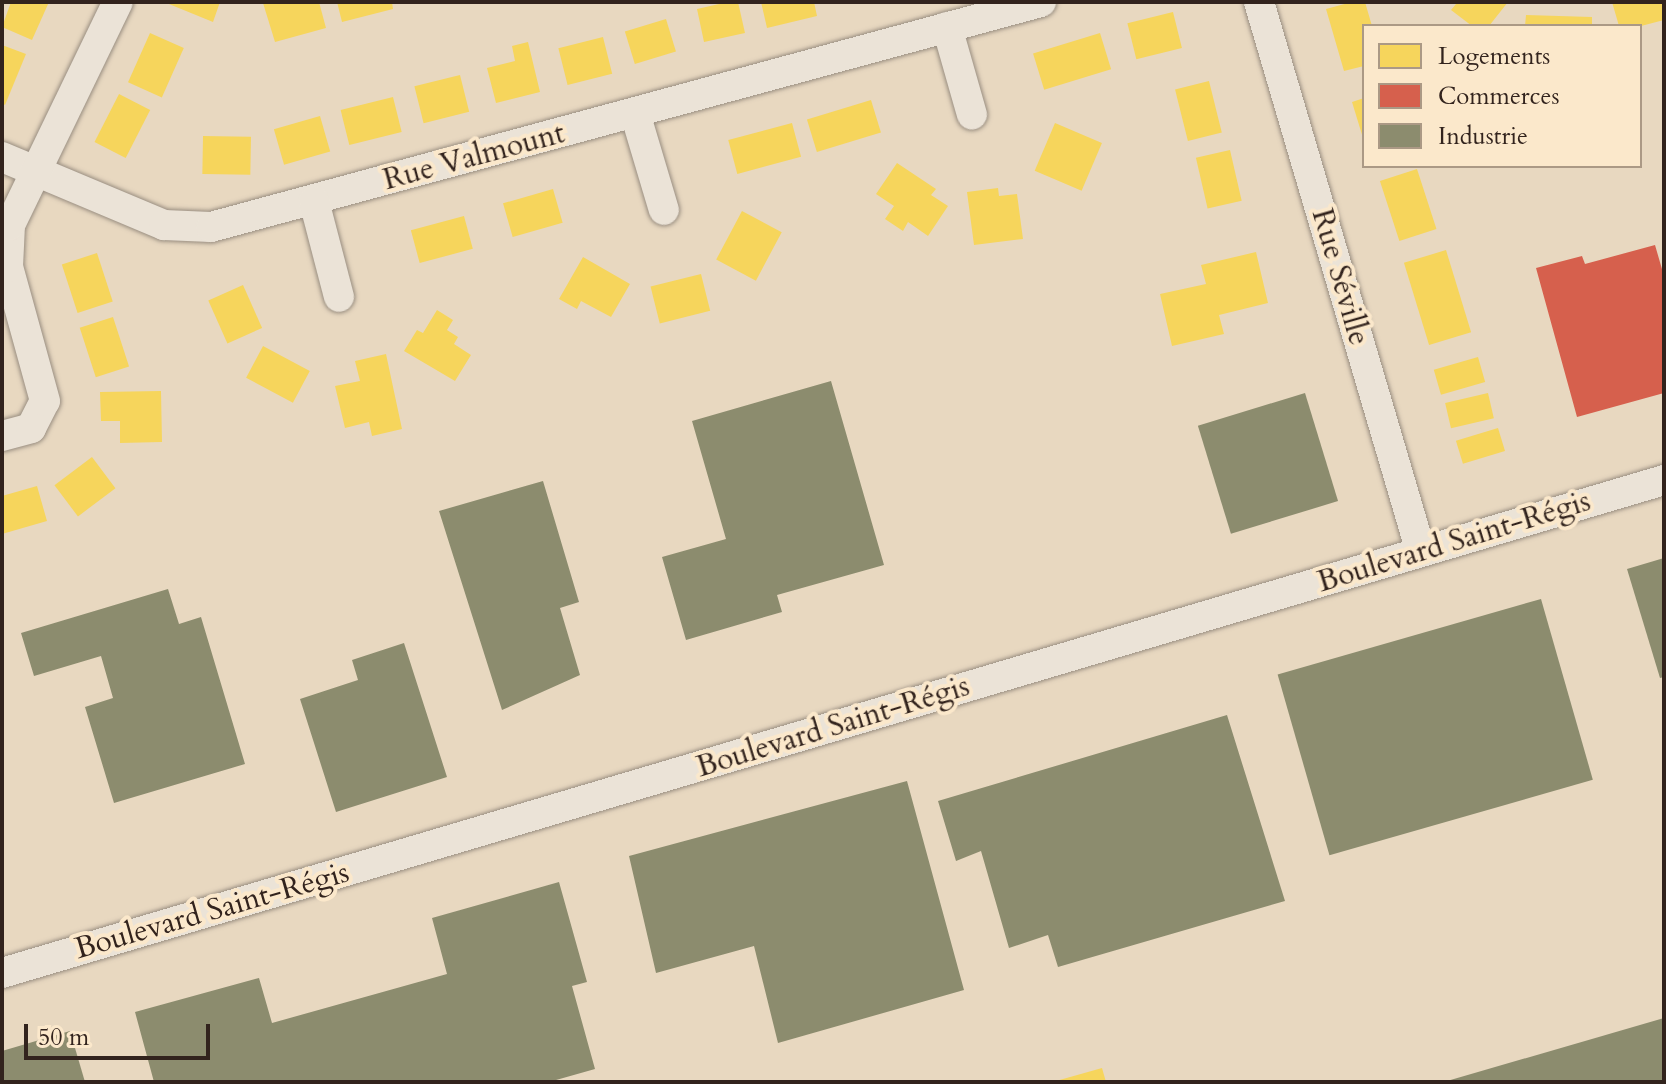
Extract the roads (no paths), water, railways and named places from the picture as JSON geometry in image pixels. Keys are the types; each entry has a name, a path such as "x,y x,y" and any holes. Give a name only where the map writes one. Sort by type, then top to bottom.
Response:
{"street":[{"path":"2,436 31,428 45,401 8,267 10,225 118,2"},
{"name":"Rue Valmount","path":"2,157 164,225 211,227 1041,2"},
{"name":"Rue Séville","path":"1259,2 1421,552"},
{"path":"947,27 972,115"},
{"path":"635,113 664,210"},
{"path":"314,201 339,297"},
{"name":"Boulevard Saint-Régis","path":"2,973 1664,480"}]}
